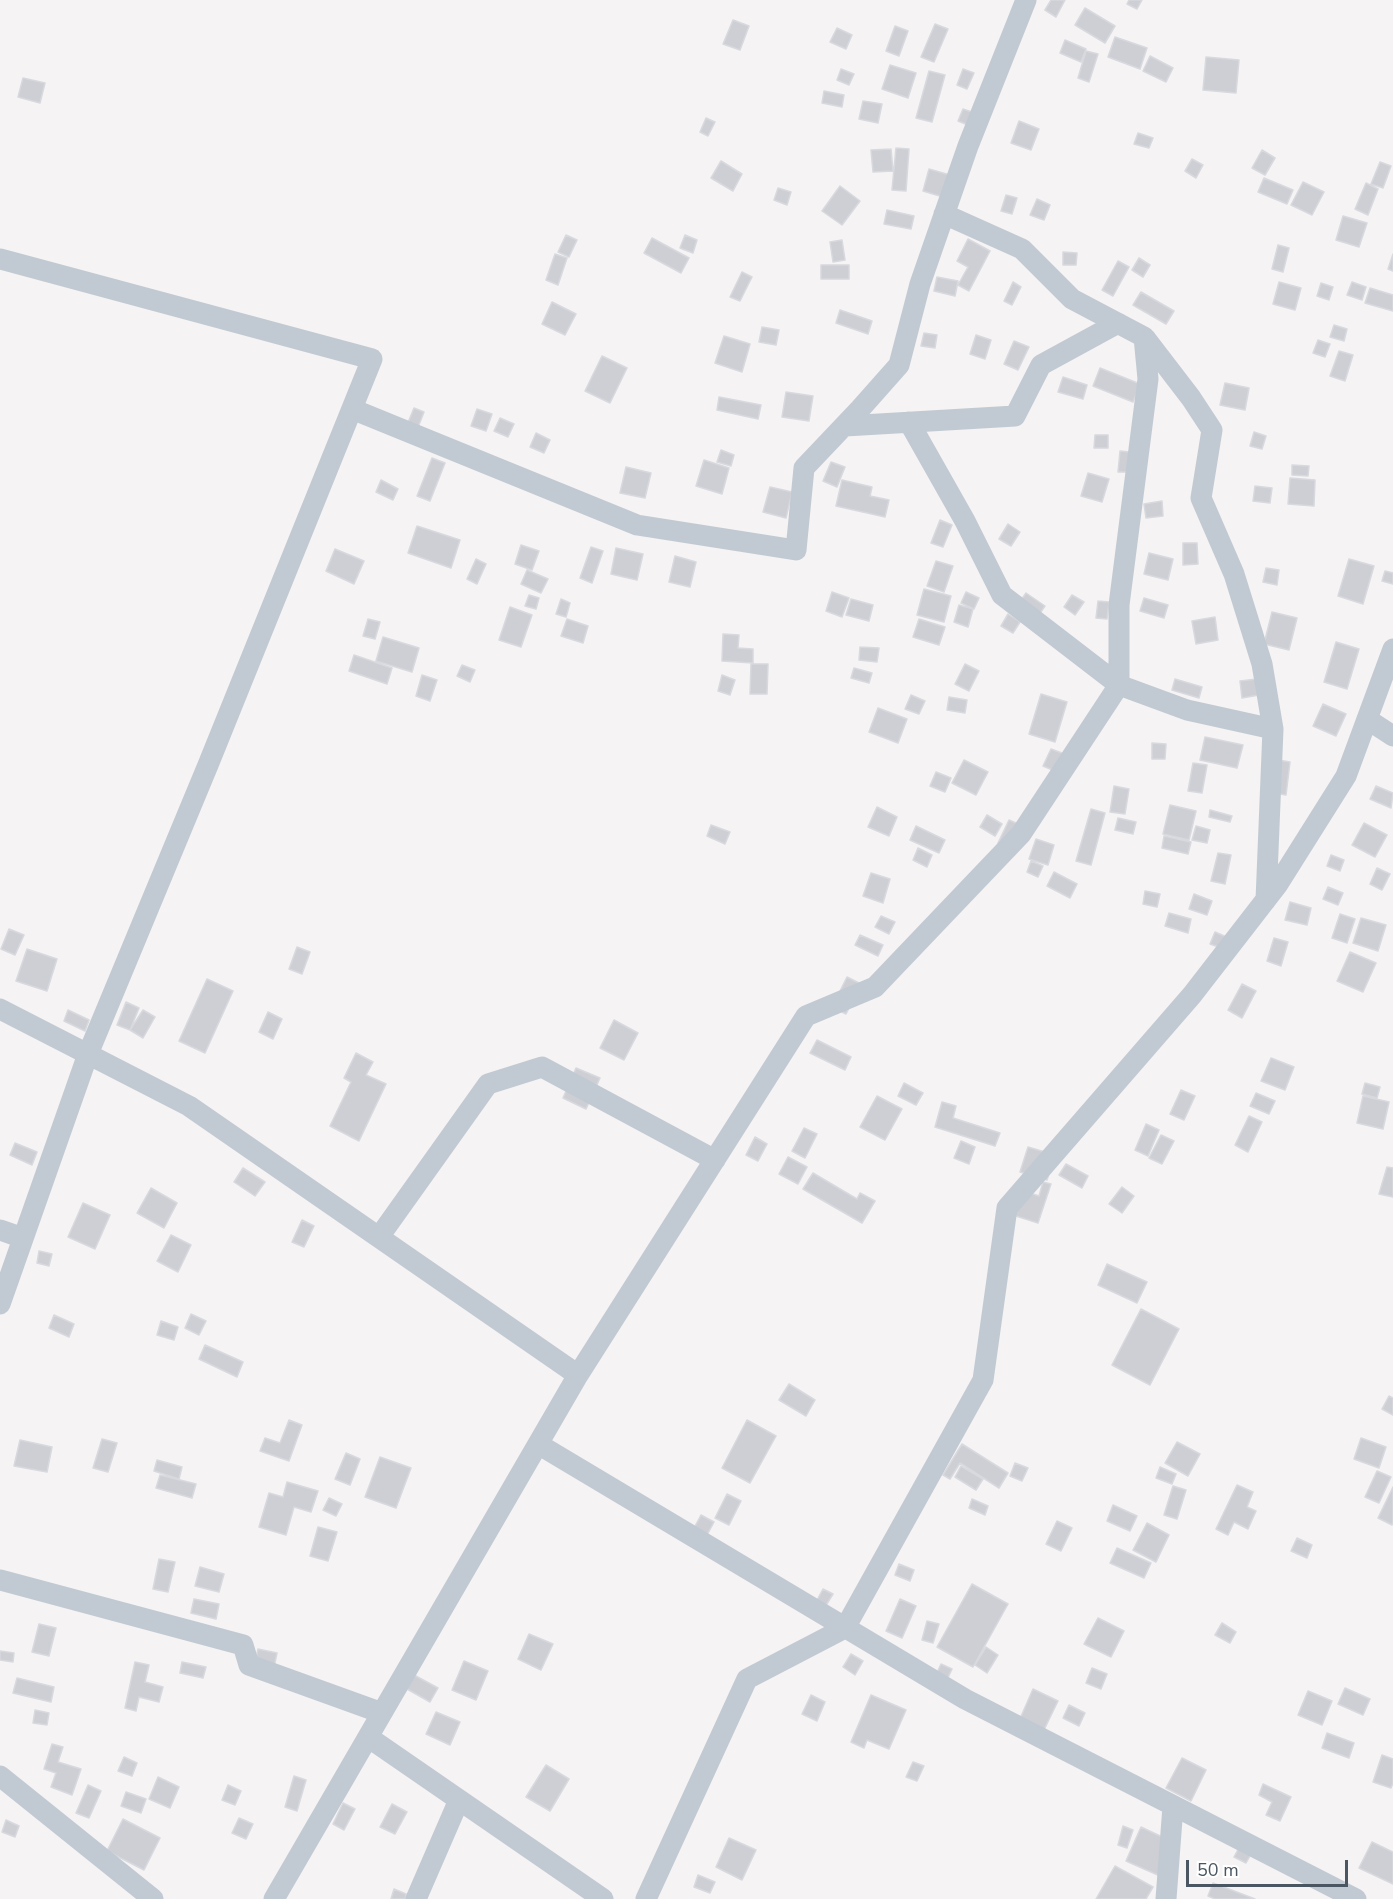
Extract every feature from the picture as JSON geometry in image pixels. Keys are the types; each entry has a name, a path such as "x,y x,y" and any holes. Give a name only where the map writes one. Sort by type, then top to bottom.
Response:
{"street":[{"path":"352,409 637,525 796,549 804,468 899,365 920,284 944,214 968,146 1026,0"},
{"path":"944,214 1022,249 1072,299 1144,337 1191,398 1212,430 1201,498 1233,574 1262,663 1273,729 1266,900"},
{"path":"0,259 372,359 88,1054 0,1304"},
{"path":"844,426 1015,416 1041,365 1118,323"},
{"path":"274,1899 578,1375 806,1016 875,987 1021,834 1119,685 1119,605 1148,379 1144,337"},
{"path":"909,422 966,521 1002,595 1119,685 1187,710 1273,729"},
{"path":"646,1899 747,1679 845,1628 983,1380 1007,1209 1192,995 1278,884 1346,776 1393,649"},
{"path":"1367,719 1393,736"},
{"path":"0,1009 189,1106 578,1375"},
{"path":"379,1237 488,1084 543,1067 715,1160"},
{"path":"0,1230 23,1238"},
{"path":"538,1444 965,1700 1356,1899"},
{"path":"0,1580 243,1645 249,1665 382,1713"},
{"path":"368,1737 603,1899"},
{"path":"0,1776 153,1899"},
{"path":"416,1899 459,1800"},
{"path":"1166,1899 1173,1806"}],"building":[{"path":"1051,0 1065,0 1056,17 1045,10"},
{"path":"1129,0 1142,0 1137,9 1127,4"},
{"path":"1085,8 1115,26 1105,43 1075,25"},
{"path":"733,20 749,26 740,50 723,44"},
{"path":"935,24 948,29 934,62 921,57"},
{"path":"895,26 908,31 899,56 886,51"},
{"path":"837,28 852,35 846,49 830,42"},
{"path":"1115,37 1147,48 1140,69 1108,57"},
{"path":"1065,40 1086,49 1081,62 1060,53"},
{"path":"1086,51 1098,54 1089,82 1078,78"},
{"path":"1150,56 1173,68 1166,82 1143,71"},
{"path":"1206,57 1239,60 1236,93 1203,90"},
{"path":"890,65 916,73 908,98 882,89"},
{"path":"841,69 854,74 849,85 837,80"},
{"path":"963,69 974,73 967,89 957,85"},
{"path":"929,71 945,75 932,122 916,118"},
{"path":"23,78 45,83 40,103 18,97"},
{"path":"824,91 844,95 842,107 822,103"},
{"path":"863,101 882,104 878,123 859,119"},
{"path":"963,109 978,114 973,127 958,121"},
{"path":"706,118 715,122 708,136 700,132"},
{"path":"1019,121 1039,129 1031,150 1011,143"},
{"path":"1138,133 1153,138 1149,148 1134,144"},
{"path":"896,148 909,149 906,191 892,190"},
{"path":"891,149 893,171 873,172 871,150"},
{"path":"1262,150 1275,158 1265,175 1252,168"},
{"path":"1192,159 1203,165 1196,178 1185,171"},
{"path":"721,161 742,174 733,191 711,178"},
{"path":"1380,162 1391,166 1383,188 1371,184"},
{"path":"929,169 950,175 943,197 923,191"},
{"path":"1264,178 1293,190 1287,204 1258,192"},
{"path":"1303,182 1324,192 1312,215 1291,205"},
{"path":"1366,183 1378,189 1368,215 1355,209"},
{"path":"840,186 860,201 842,225 822,211"},
{"path":"778,188 791,192 787,205 774,200"},
{"path":"1006,195 1017,198 1012,214 1001,211"},
{"path":"1037,199 1050,205 1044,220 1030,215"},
{"path":"887,210 914,216 911,229 884,224"},
{"path":"1343,216 1367,223 1359,247 1336,240"},
{"path":"566,235 577,240 569,257 558,252"},
{"path":"685,235 697,240 693,253 680,248"},
{"path":"652,238 689,258 681,273 644,253"},
{"path":"968,239 990,251 969,291 958,285 968,267 957,261"},
{"path":"842,240 845,260 833,262 830,242"},
{"path":"1278,245 1289,248 1283,272 1272,269"},
{"path":"1063,252 1077,253 1076,265 1063,265"},
{"path":"555,254 567,258 558,285 546,280"},
{"path":"1393,254 1393,271 1388,269"},
{"path":"1139,258 1150,265 1143,277 1132,270"},
{"path":"1118,261 1129,267 1113,296 1102,290"},
{"path":"821,265 849,265 849,279 821,279"},
{"path":"742,272 752,277 740,301 730,297"},
{"path":"937,277 958,281 955,296 934,291"},
{"path":"1013,282 1021,287 1012,305 1004,301"},
{"path":"1279,282 1301,288 1295,310 1273,304"},
{"path":"1352,282 1366,287 1362,300 1347,295"},
{"path":"1321,283 1333,287 1329,300 1317,296"},
{"path":"1370,288 1393,295 1393,311 1365,303"},
{"path":"1141,292 1174,311 1166,324 1133,305"},
{"path":"552,302 576,314 565,335 542,324"},
{"path":"840,310 872,321 868,334 836,323"},
{"path":"1334,325 1347,329 1344,341 1330,337"},
{"path":"762,327 779,330 776,345 759,342"},
{"path":"924,333 937,335 935,348 921,346"},
{"path":"976,335 991,340 985,359 970,354"},
{"path":"724,336 750,344 742,372 715,363"},
{"path":"1318,340 1330,344 1325,357 1313,353"},
{"path":"1014,341 1029,347 1018,370 1004,364"},
{"path":"1339,351 1353,355 1345,381 1330,376"},
{"path":"602,356 627,368 610,403 585,391"},
{"path":"1100,368 1140,384 1133,402 1093,386"},
{"path":"1063,377 1087,385 1083,399 1058,392"},
{"path":"1225,383 1249,388 1245,410 1220,405"},
{"path":"786,392 813,396 809,421 782,417"},
{"path":"719,397 761,405 758,419 717,410"},
{"path":"414,408 424,412 417,430 407,425"},
{"path":"477,409 492,414 486,431 471,426"},
{"path":"500,418 514,424 508,437 494,431"},
{"path":"1254,432 1266,436 1262,449 1250,446"},
{"path":"536,433 550,440 544,453 530,447"},
{"path":"1095,435 1108,435 1108,448 1094,448"},
{"path":"721,450 734,455 731,466 717,462"},
{"path":"1120,451 1130,452 1128,472 1118,472"},
{"path":"432,458 445,463 430,501 417,496"},
{"path":"704,460 729,468 722,494 696,486"},
{"path":"831,462 845,467 837,487 823,481"},
{"path":"1292,465 1309,466 1308,476 1292,475"},
{"path":"626,467 651,473 645,498 620,493"},
{"path":"1088,473 1109,479 1102,502 1081,496"},
{"path":"1290,478 1315,480 1314,506 1288,504"},
{"path":"381,480 398,489 393,500 376,492"},
{"path":"842,480 872,487 870,496 889,500 885,517 836,506"},
{"path":"1255,486 1272,488 1270,503 1253,501"},
{"path":"770,487 792,492 786,518 763,512"},
{"path":"1162,501 1163,516 1146,518 1144,504"},
{"path":"940,520 952,525 943,547 931,543"},
{"path":"1008,524 1020,532 1011,546 999,539"},
{"path":"417,526 460,540 451,568 408,553"},
{"path":"1183,543 1197,543 1198,564 1183,565"},
{"path":"521,545 539,551 532,570 515,564"},
{"path":"591,547 603,551 592,583 580,578"},
{"path":"616,548 643,554 637,580 611,574"},
{"path":"335,549 364,561 354,584 326,571"},
{"path":"1149,553 1173,559 1168,580 1144,574"},
{"path":"675,556 696,562 690,587 669,582"},
{"path":"476,559 486,564 477,584 467,579"},
{"path":"1349,559 1374,566 1363,604 1338,596"},
{"path":"936,561 953,566 944,592 927,586"},
{"path":"1266,568 1279,570 1277,585 1263,582"},
{"path":"527,570 548,579 541,593 521,584"},
{"path":"1385,571 1393,573 1393,584 1382,581"},
{"path":"924,589 951,596 944,622 917,615"},
{"path":"832,592 849,598 842,617 826,611"},
{"path":"966,592 979,598 974,609 961,603"},
{"path":"1026,593 1045,606 1036,619 1017,606"},
{"path":"529,595 539,598 536,609 525,606"},
{"path":"1072,595 1084,602 1075,615 1064,607"},
{"path":"1144,598 1168,605 1164,618 1140,611"},
{"path":"561,599 570,603 566,617 556,614"},
{"path":"851,599 873,605 869,621 846,615"},
{"path":"1098,601 1109,602 1107,619 1096,618"},
{"path":"959,605 973,609 968,627 954,622"},
{"path":"510,607 532,615 521,647 499,640"},
{"path":"1272,612 1297,618 1289,650 1264,644"},
{"path":"1008,614 1020,622 1013,633 1001,626"},
{"path":"1215,617 1218,640 1196,644 1192,621"},
{"path":"368,619 380,622 375,639 363,636"},
{"path":"567,619 588,626 583,643 561,636"},
{"path":"919,619 945,627 939,645 913,637"},
{"path":"723,634 739,635 738,648 753,649 753,663 722,661"},
{"path":"383,637 419,648 412,672 376,661"},
{"path":"1336,642 1359,649 1347,689 1324,682"},
{"path":"860,647 879,648 877,662 859,660"},
{"path":"354,655 392,668 387,684 349,671"},
{"path":"751,664 768,664 767,694 750,694"},
{"path":"965,664 979,671 969,691 955,684"},
{"path":"462,665 475,670 470,682 457,676"},
{"path":"854,668 872,673 869,683 851,678"},
{"path":"422,675 437,680 430,701 416,696"},
{"path":"722,675 735,680 730,695 718,691"},
{"path":"1175,679 1202,687 1199,698 1172,690"},
{"path":"1257,679 1259,695 1242,698 1240,681"},
{"path":"1041,694 1067,702 1055,742 1029,734"},
{"path":"911,695 925,701 919,714 905,709"},
{"path":"949,697 967,700 965,713 947,710"},
{"path":"1323,704 1346,714 1336,736 1313,726"},
{"path":"878,708 907,719 898,743 869,732"},
{"path":"1205,737 1243,745 1237,768 1200,760"},
{"path":"1152,743 1166,744 1165,759 1152,759"},
{"path":"1051,749 1070,756 1062,774 1043,766"},
{"path":"964,760 988,772 976,795 952,783"},
{"path":"1278,760 1290,762 1286,795 1274,793"},
{"path":"1193,763 1207,765 1202,793 1188,791"},
{"path":"936,772 951,778 945,792 930,786"},
{"path":"1114,786 1129,789 1125,814 1110,812"},
{"path":"1376,786 1393,793 1391,808 1370,799"},
{"path":"1170,805 1196,811 1189,840 1163,834"},
{"path":"877,807 897,817 889,836 868,827"},
{"path":"1091,809 1105,813 1091,865 1076,861"},
{"path":"1210,810 1232,816 1230,822 1209,817"},
{"path":"987,815 1002,824 995,836 980,827"},
{"path":"1118,818 1136,822 1133,834 1115,830"},
{"path":"1009,820 1025,827 998,843"},
{"path":"1364,823 1387,835 1375,857 1352,845"},
{"path":"711,825 730,832 725,844 707,836"},
{"path":"916,826 945,840 939,853 910,840"},
{"path":"1196,826 1210,830 1207,843 1192,840"},
{"path":"1164,836 1191,842 1188,854 1162,848"},
{"path":"1036,839 1054,845 1048,865 1029,859"},
{"path":"918,848 932,855 927,867 913,860"},
{"path":"1218,853 1231,855 1225,884 1211,881"},
{"path":"1331,855 1344,860 1340,871 1327,866"},
{"path":"1031,861 1043,866 1038,877 1027,872"},
{"path":"1377,868 1390,874 1382,890 1370,884"},
{"path":"1054,872 1077,884 1070,898 1047,886"},
{"path":"871,873 890,879 883,903 863,896"},
{"path":"1328,887 1343,893 1338,905 1323,899"},
{"path":"1145,891 1160,894 1157,907 1143,904"},
{"path":"1194,894 1212,901 1207,915 1189,909"},
{"path":"1290,902 1311,908 1307,925 1285,920"},
{"path":"1169,913 1191,919 1188,933 1165,926"},
{"path":"1340,914 1355,919 1347,943 1332,938"},
{"path":"881,916 895,922 889,934 875,927"},
{"path":"1361,918 1386,925 1378,951 1353,943"},
{"path":"9,929 24,935 15,955 1,949"},
{"path":"1215,932 1229,938 1224,949 1210,944"},
{"path":"860,935 883,945 878,956 855,945"},
{"path":"1274,938 1288,942 1281,966 1267,961"},
{"path":"297,947 310,952 302,974 289,969"},
{"path":"27,949 57,959 47,991 16,981"},
{"path":"1350,952 1376,963 1363,992 1337,981"},
{"path":"847,977 861,984 846,1014 832,1007"},
{"path":"207,979 233,991 205,1053 179,1041"},
{"path":"1242,984 1256,991 1242,1018 1228,1010"},
{"path":"126,1002 139,1008 130,1030 117,1025"},
{"path":"68,1010 89,1020 85,1031 64,1021"},
{"path":"143,1010 155,1017 143,1038 130,1030"},
{"path":"268,1012 282,1019 273,1039 259,1032"},
{"path":"614,1020 638,1033 624,1060 600,1048"},
{"path":"817,1040 851,1057 845,1070 810,1053"},
{"path":"356,1053 373,1062 366,1075 386,1084 359,1141 330,1126 351,1082 344,1078"},
{"path":"1271,1058 1294,1067 1285,1090 1261,1081"},
{"path":"576,1068 600,1078 586,1109 563,1098"},
{"path":"904,1083 923,1093 916,1105 898,1096"},
{"path":"1365,1083 1380,1087 1377,1098 1362,1094"},
{"path":"1181,1090 1195,1096 1184,1120 1170,1114"},
{"path":"1256,1093 1275,1101 1269,1114 1250,1106"},
{"path":"877,1096 902,1109 885,1140 860,1127"},
{"path":"1363,1096 1389,1102 1383,1129 1357,1123"},
{"path":"942,1102 956,1106 953,1118 1000,1133 995,1146 935,1127"},
{"path":"1249,1116 1262,1122 1248,1152 1235,1145"},
{"path":"1146,1124 1159,1130 1148,1156 1135,1150"},
{"path":"804,1128 817,1134 805,1158 792,1151"},
{"path":"1161,1135 1174,1141 1162,1164 1149,1158"},
{"path":"755,1137 767,1144 758,1161 746,1155"},
{"path":"961,1141 975,1147 969,1164 954,1158"},
{"path":"15,1143 37,1152 32,1165 10,1155"},
{"path":"1028,1147 1055,1155 1047,1180 1020,1172"},
{"path":"788,1157 807,1167 798,1184 779,1174"},
{"path":"1066,1164 1088,1176 1082,1188 1059,1175"},
{"path":"1387,1167 1393,1168 1393,1197 1379,1194"},
{"path":"243,1168 265,1182 255,1196 234,1182"},
{"path":"813,1173 857,1199 860,1193 875,1201 862,1223 803,1189"},
{"path":"1043,1182 1051,1184 1038,1223 1013,1215 1021,1190 1039,1196"},
{"path":"1122,1187 1134,1196 1122,1213 1109,1204"},
{"path":"151,1188 177,1203 164,1228 137,1213"},
{"path":"83,1203 110,1215 95,1249 68,1237"},
{"path":"302,1220 314,1226 304,1247 292,1242"},
{"path":"171,1235 191,1245 178,1272 157,1261"},
{"path":"39,1251 52,1254 49,1266 37,1263"},
{"path":"1107,1264 1147,1282 1137,1303 1098,1285"},
{"path":"1141,1309 1179,1329 1150,1385 1112,1365"},
{"path":"191,1314 206,1321 199,1335 185,1328"},
{"path":"54,1315 74,1324 69,1337 49,1328"},
{"path":"161,1321 178,1327 174,1340 157,1335"},
{"path":"205,1345 243,1362 237,1377 199,1359"},
{"path":"789,1384 815,1400 806,1416 779,1400"},
{"path":"1389,1396 1393,1398 1393,1415 1382,1409"},
{"path":"289,1420 302,1425 289,1461 260,1451 265,1438 280,1443"},
{"path":"747,1420 776,1436 750,1483 722,1468"},
{"path":"1361,1438 1386,1447 1379,1468 1354,1459"},
{"path":"102,1439 117,1443 108,1472 93,1468"},
{"path":"20,1440 52,1447 47,1472 14,1466"},
{"path":"1177,1442 1200,1454 1188,1476 1165,1463"},
{"path":"962,1444 1008,1473 999,1488 960,1463 950,1479 943,1475"},
{"path":"346,1453 360,1459 350,1485 335,1479"},
{"path":"380,1457 411,1468 396,1508 365,1497"},
{"path":"157,1460 182,1467 179,1479 154,1471"},
{"path":"1015,1463 1028,1468 1022,1481 1010,1476"},
{"path":"961,1466 983,1479 976,1490 955,1477"},
{"path":"1160,1467 1176,1474 1172,1484 1156,1478"},
{"path":"1377,1471 1391,1477 1379,1503 1365,1497"},
{"path":"160,1475 196,1484 192,1498 156,1488"},
{"path":"287,1482 318,1491 311,1512 294,1507 286,1535 259,1527 269,1493 283,1497"},
{"path":"1237,1485 1253,1492 1247,1507 1256,1511 1248,1529 1234,1522 1228,1535 1216,1529"},
{"path":"1173,1486 1186,1490 1177,1519 1164,1515"},
{"path":"1393,1487 1393,1522 1392,1525 1378,1518"},
{"path":"727,1494 741,1501 729,1525 715,1518"},
{"path":"329,1498 342,1504 336,1516 323,1510"},
{"path":"972,1499 988,1506 985,1515 969,1508"},
{"path":"1113,1505 1137,1516 1130,1531 1107,1521"},
{"path":"701,1515 714,1522 706,1537 693,1530"},
{"path":"1057,1521 1072,1528 1061,1551 1046,1544"},
{"path":"1147,1523 1169,1535 1156,1562 1133,1550"},
{"path":"318,1527 337,1532 328,1561 310,1556"},
{"path":"1297,1538 1312,1545 1307,1558 1291,1551"},
{"path":"1117,1548 1151,1563 1144,1578 1110,1563"},
{"path":"159,1559 175,1562 168,1592 153,1589"},
{"path":"899,1564 914,1570 910,1581 895,1575"},
{"path":"200,1567 224,1574 219,1592 195,1586"},
{"path":"972,1584 1008,1604 973,1667 937,1647"},
{"path":"823,1589 833,1594 825,1607 816,1602"},
{"path":"194,1599 219,1604 216,1619 191,1613"},
{"path":"900,1599 916,1606 902,1638 886,1631"},
{"path":"1098,1618 1124,1631 1111,1657 1084,1644"},
{"path":"927,1621 939,1624 933,1643 922,1640"},
{"path":"1222,1623 1236,1632 1230,1643 1215,1635"},
{"path":"39,1624 56,1628 49,1656 32,1652"},
{"path":"529,1634 553,1644 541,1670 518,1659"},
{"path":"986,1647 998,1655 987,1673 975,1665"},
{"path":"258,1649 277,1653 272,1677 253,1673"},
{"path":"0,1651 14,1653 13,1662 0,1660"},
{"path":"851,1654 863,1661 855,1675 843,1667"},
{"path":"464,1661 488,1671 476,1700 452,1690"},
{"path":"135,1662 149,1665 145,1682 163,1687 159,1702 139,1697 136,1711 125,1708"},
{"path":"182,1662 206,1667 203,1678 180,1673"},
{"path":"941,1664 952,1669 946,1682 935,1677"},
{"path":"1092,1668 1107,1674 1101,1689 1086,1683"},
{"path":"414,1675 438,1688 430,1702 407,1689"},
{"path":"17,1678 54,1687 51,1702 13,1693"},
{"path":"1345,1688 1370,1699 1363,1715 1338,1704"},
{"path":"1033,1689 1058,1701 1043,1732 1019,1721"},
{"path":"1308,1691 1332,1701 1322,1725 1298,1715"},
{"path":"811,1695 825,1702 817,1721 802,1714"},
{"path":"871,1695 906,1710 889,1749 867,1740 864,1748 851,1742"},
{"path":"1069,1705 1085,1713 1079,1726 1063,1718"},
{"path":"35,1710 49,1713 47,1725 33,1723"},
{"path":"436,1712 460,1722 450,1745 426,1734"},
{"path":"1327,1733 1354,1743 1349,1758 1322,1748"},
{"path":"52,1744 63,1747 58,1762 81,1769 72,1795 51,1787 56,1773 44,1769"},
{"path":"1382,1755 1393,1759 1391,1788 1373,1782"},
{"path":"124,1757 137,1763 132,1776 118,1771"},
{"path":"1182,1758 1206,1770 1191,1801 1166,1788"},
{"path":"913,1762 924,1766 917,1781 906,1777"},
{"path":"546,1765 569,1779 550,1811 526,1797"},
{"path":"294,1776 306,1780 297,1811 285,1807"},
{"path":"158,1777 179,1787 170,1808 149,1799"},
{"path":"1263,1784 1291,1797 1280,1821 1266,1815 1272,1802 1259,1795"},
{"path":"88,1785 101,1791 89,1818 76,1813"},
{"path":"228,1785 241,1791 235,1805 222,1800"},
{"path":"126,1792 146,1799 141,1813 121,1806"},
{"path":"343,1803 355,1809 344,1830 333,1824"},
{"path":"392,1804 407,1812 395,1834 380,1827"},
{"path":"239,1818 253,1824 246,1839 232,1833"},
{"path":"123,1819 160,1838 144,1870 107,1851"},
{"path":"6,1820 19,1826 15,1837 2,1832"},
{"path":"1123,1826 1133,1830 1127,1848 1118,1845"},
{"path":"1141,1827 1175,1843 1160,1876 1126,1861"},
{"path":"729,1838 756,1850 742,1880 716,1867"},
{"path":"1242,1842 1254,1849 1246,1863 1234,1857"},
{"path":"1372,1842 1393,1852 1393,1884 1359,1868"},
{"path":"1115,1866 1153,1887 1146,1899 1096,1899"},
{"path":"698,1875 715,1882 710,1893 694,1887"},
{"path":"1213,1883 1255,1899 1215,1899 1208,1896"},
{"path":"394,1889 406,1894 405,1899 391,1899"}]}
